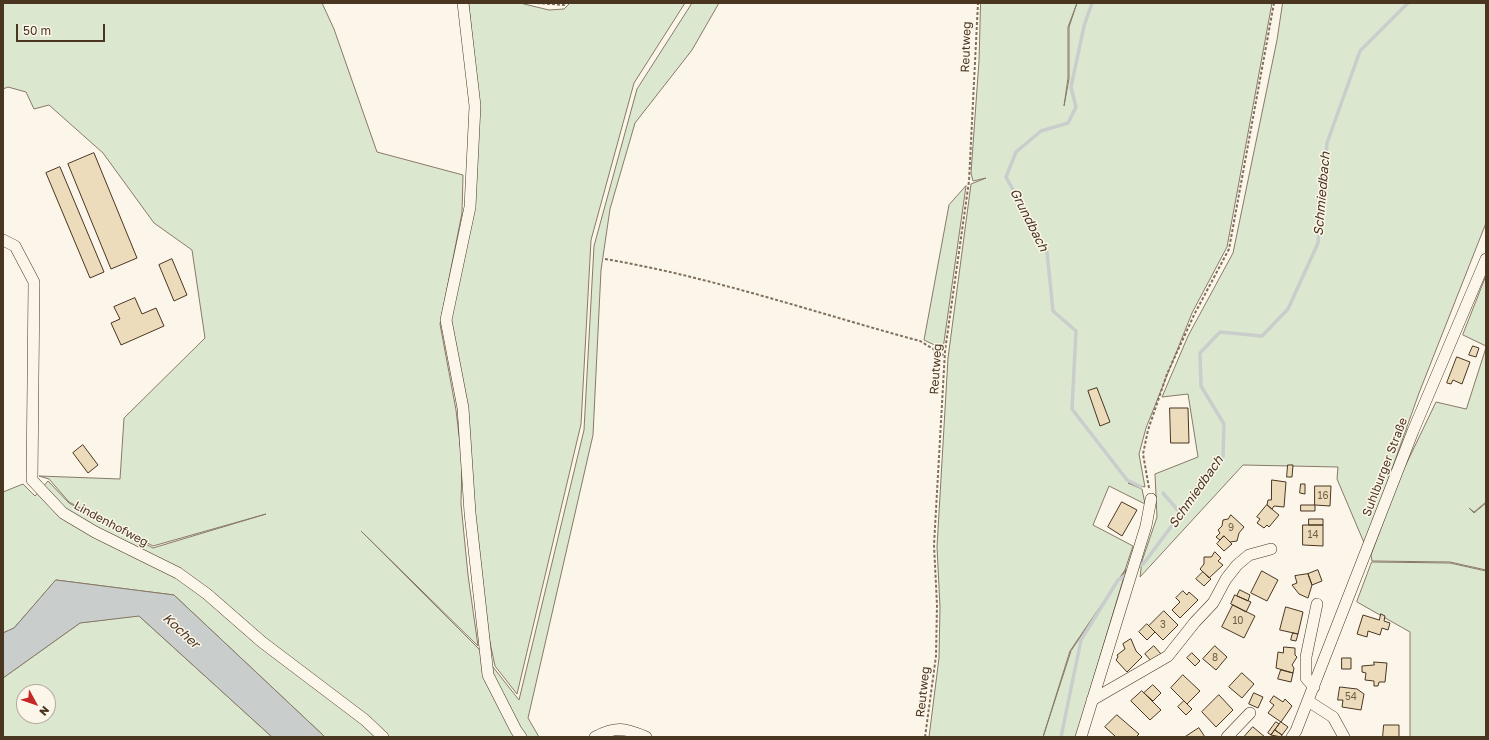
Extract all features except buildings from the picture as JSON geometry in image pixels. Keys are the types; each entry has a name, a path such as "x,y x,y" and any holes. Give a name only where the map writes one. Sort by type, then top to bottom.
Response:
{"street":[{"path":"463,3 475,106 470,207 446,320 463,408 470,513 488,675 521,737"},
{"name":"Lindenhofweg","path":"3,240 15,246 34,282 32,480 64,513 95,532 183,577 206,594 262,642 365,720 383,737"},
{"name":"Suhlburger Straße","path":"1292,737 1296,731 1314,687 1413,431 1486,259"},
{"path":"1082,737 1146,526 1151,499"},
{"path":"1092,700 1168,656 1195,622 1213,603 1226,579 1237,565 1249,555 1271,549"},
{"path":"1314,687 1306,678 1306,657 1317,604"},
{"path":"1308,701 1333,717 1344,737"},
{"path":"1227,737 1250,713"},
{"path":"595,737 609,730 627,729 646,737"}],"path":[{"path":"537,3 564,5 566,3"},
{"name":"Reutweg","path":"925,737 936,656 937,604 934,544 945,356 969,181 978,3"},
{"path":"1151,499 1143,454 1148,430 1167,374 1194,315 1229,249 1274,3"},
{"path":"605,259 636,264 702,280 920,341 945,356"}],"green space":[{"path":"3,3 322,3 334,29 377,152 463,175 462,213 440,324 456,410 462,461 461,504 468,575 478,646 361,531 478,648 519,700 584,430 594,246 637,89 692,3 719,3 692,50 635,123 610,209 601,270 593,435 528,718 539,737 325,737 174,595 56,580 14,628 3,633 3,492 23,484 35,496 48,481 69,503 153,548 266,514 153,546 69,502 49,479 39,476 120,479 124,418 205,338 192,250 154,223 103,153 49,105 34,109 26,92 8,87 3,89"},
{"path":"469,3 520,3 549,10 564,9 570,3 685,3 634,83 591,240 581,424 517,694 495,666 485,619 450,321 479,107"},
{"path":"981,3 1077,3 1272,3 1227,247 1192,313 1146,428 1139,454 1145,487 1128,483 1142,489 1145,504 1109,486 1093,525 1133,546 1125,570 1070,651 1043,737 929,737 939,658 940,607 937,547 948,358 971,184 986,178 973,181 971,173 979,61","holes":["1077,3 1069,27 1069,79 1064,106 1068,78 1068,27"]},
{"path":"1283,3 1486,3 1486,223 1419,393 1365,545 1337,479 1338,467 1243,465 1140,577 1142,561 1157,517 1155,474 1198,457 1188,394 1162,397 1188,336 1233,253 1277,40"},
{"path":"966,186 943,349 924,340 949,205"},
{"path":"1486,276 1486,346 1463,335"},
{"path":"1486,348 1486,502 1474,512 1469,508 1474,513 1486,503 1486,570 1450,562 1372,561 1371,555 1399,479 1436,402 1466,409"},
{"path":"1372,562 1450,563 1486,571 1486,737 1410,737 1410,632 1357,602"},
{"path":"1126,570 1076,737 1043,737 1071,651"},
{"path":"139,616 272,737 3,737 3,678 80,623"}],"water":[{"name":"Kocher","path":"56,580 174,595 325,737 272,737 139,616 80,623 3,678 3,633 14,628"}],"waterway":[{"name":"Grundbach","path":"1092,3 1084,26 1071,87 1076,107 1068,123 1041,131 1016,152 1006,177 1047,252 1053,311 1076,331 1072,409 1127,480 1141,487"},
{"name":"Schmiedbach","path":"1137,568 1144,563 1223,457 1224,424 1201,386 1200,353 1220,332 1262,336 1288,309 1318,243 1327,143 1360,51 1408,3"},
{"name":"Grundbach","path":"1163,493 1181,514"},
{"name":"Schmiedbach","path":"1061,737 1081,640 1118,580 1128,574"}]}
